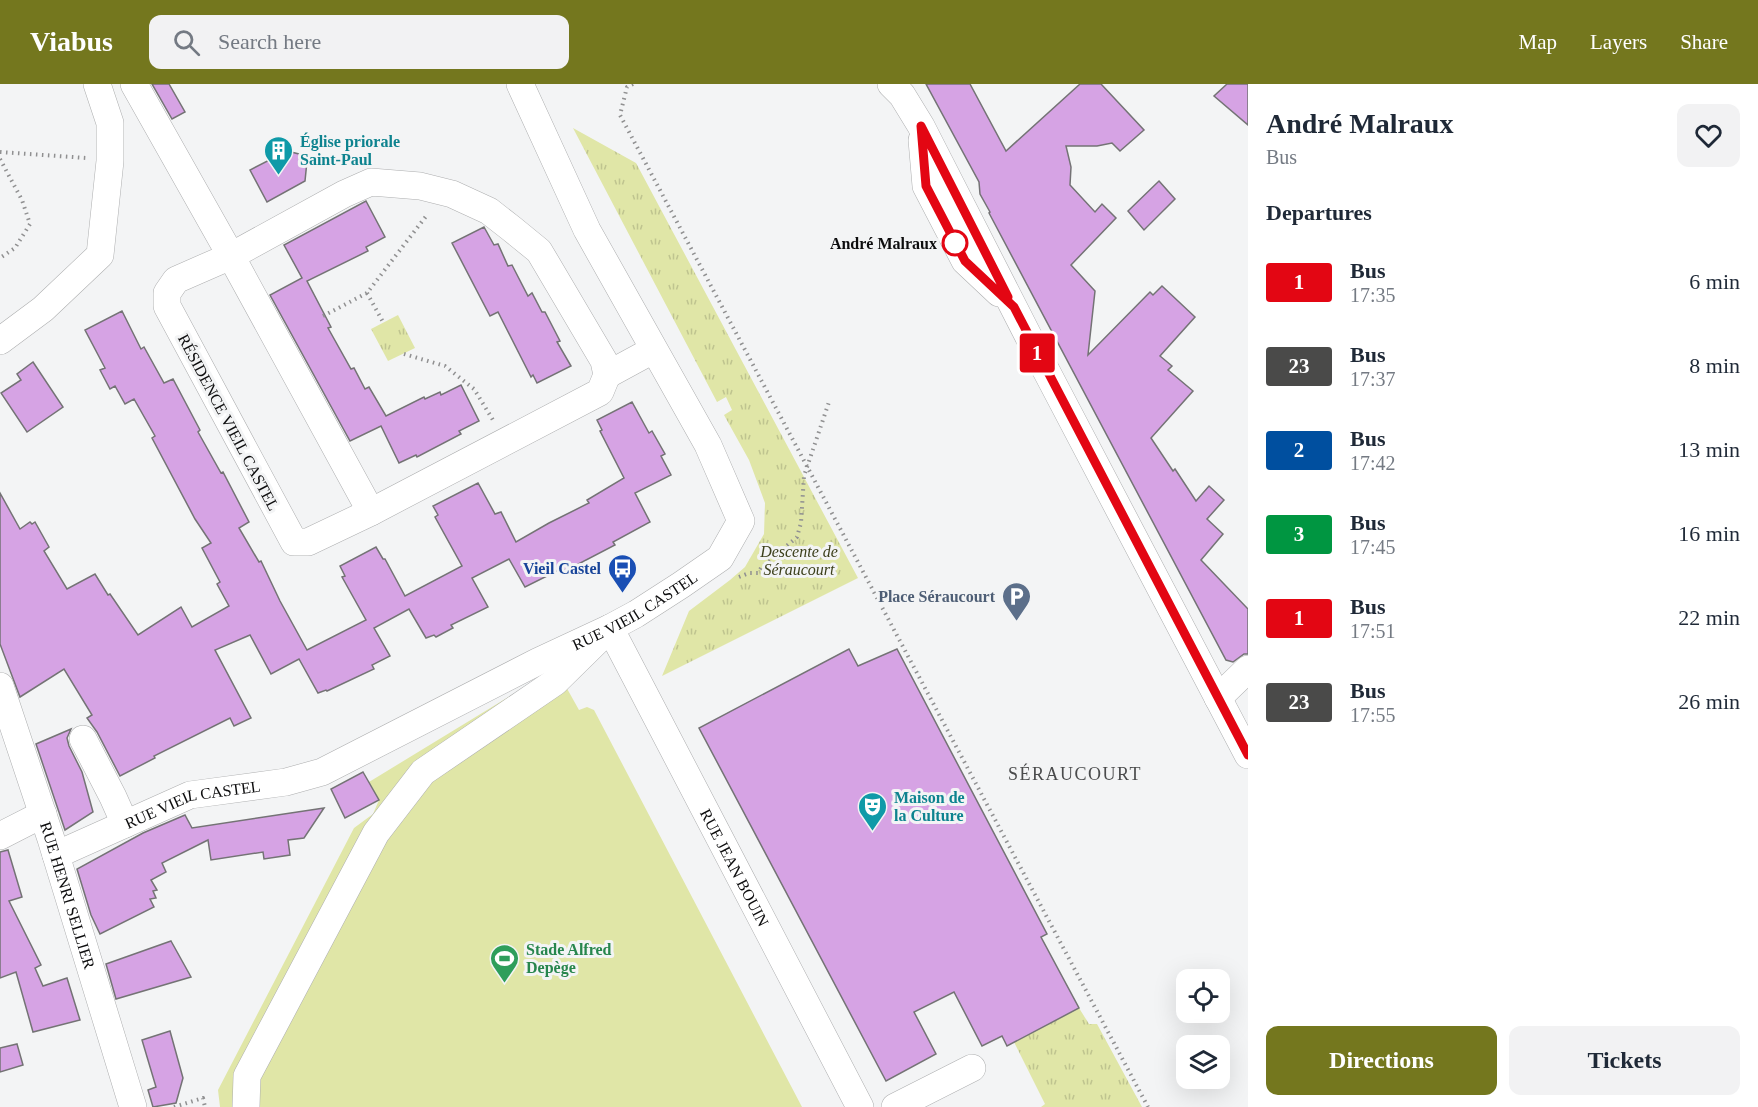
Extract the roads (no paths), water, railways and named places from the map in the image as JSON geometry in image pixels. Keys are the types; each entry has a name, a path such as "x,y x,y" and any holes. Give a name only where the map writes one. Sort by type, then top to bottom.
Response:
{"street":[{"path":"0,340 43,309 100,255 110,161 110,123 97,84"},
{"path":"134,84 371,512"},
{"name":"RUE VIEIL CASTEL","path":"56,855 190,795 286,782 322,772 537,662 610,628 681,585 720,558 741,521 708,445 587,230 520,84"},
{"path":"891,84 902,95 921,126 1248,755"},
{"name":"RÉSIDENCE VIEIL CASTEL","path":"371,182 420,186 444,192 489,211 539,251 604,361 607,375 600,392 371,512 308,542 294,542 167,306 167,293 176,280 231,256 344,194 371,182"},
{"name":"RÉSIDENCE VIEIL CASTEL","path":"607,375 653,350"},
{"path":"246,1107 247,1076 376,833 423,772 555,682 610,628"},
{"name":"RUE JEAN BOUIN","path":"610,628 860,1107"},
{"path":"1218,698 1248,669"},
{"name":"RUE HENRI SELLIER","path":"0,686 56,855 133,1107"},
{"path":"82,738 125,824"},
{"path":"0,836 43,814"},
{"path":"895,1107 972,1068"}],"place":[{"name":"Église priorale Saint-Paul","path":"279,176"},
{"name":"André Malraux","path":"955,243"},
{"name":"Vieil Castel","path":"622,594"},
{"name":"Place Séraucourt","path":"1016,622"},
{"name":"Maison de la Culture","path":"873,832"},
{"name":"Stade Alfred Depège","path":"505,984"}],"district":[{"name":"SÉRAUCOURT","path":"1075,774"}],"park label":[{"name":"Descente de Séraucourt","path":"799,560"}]}
